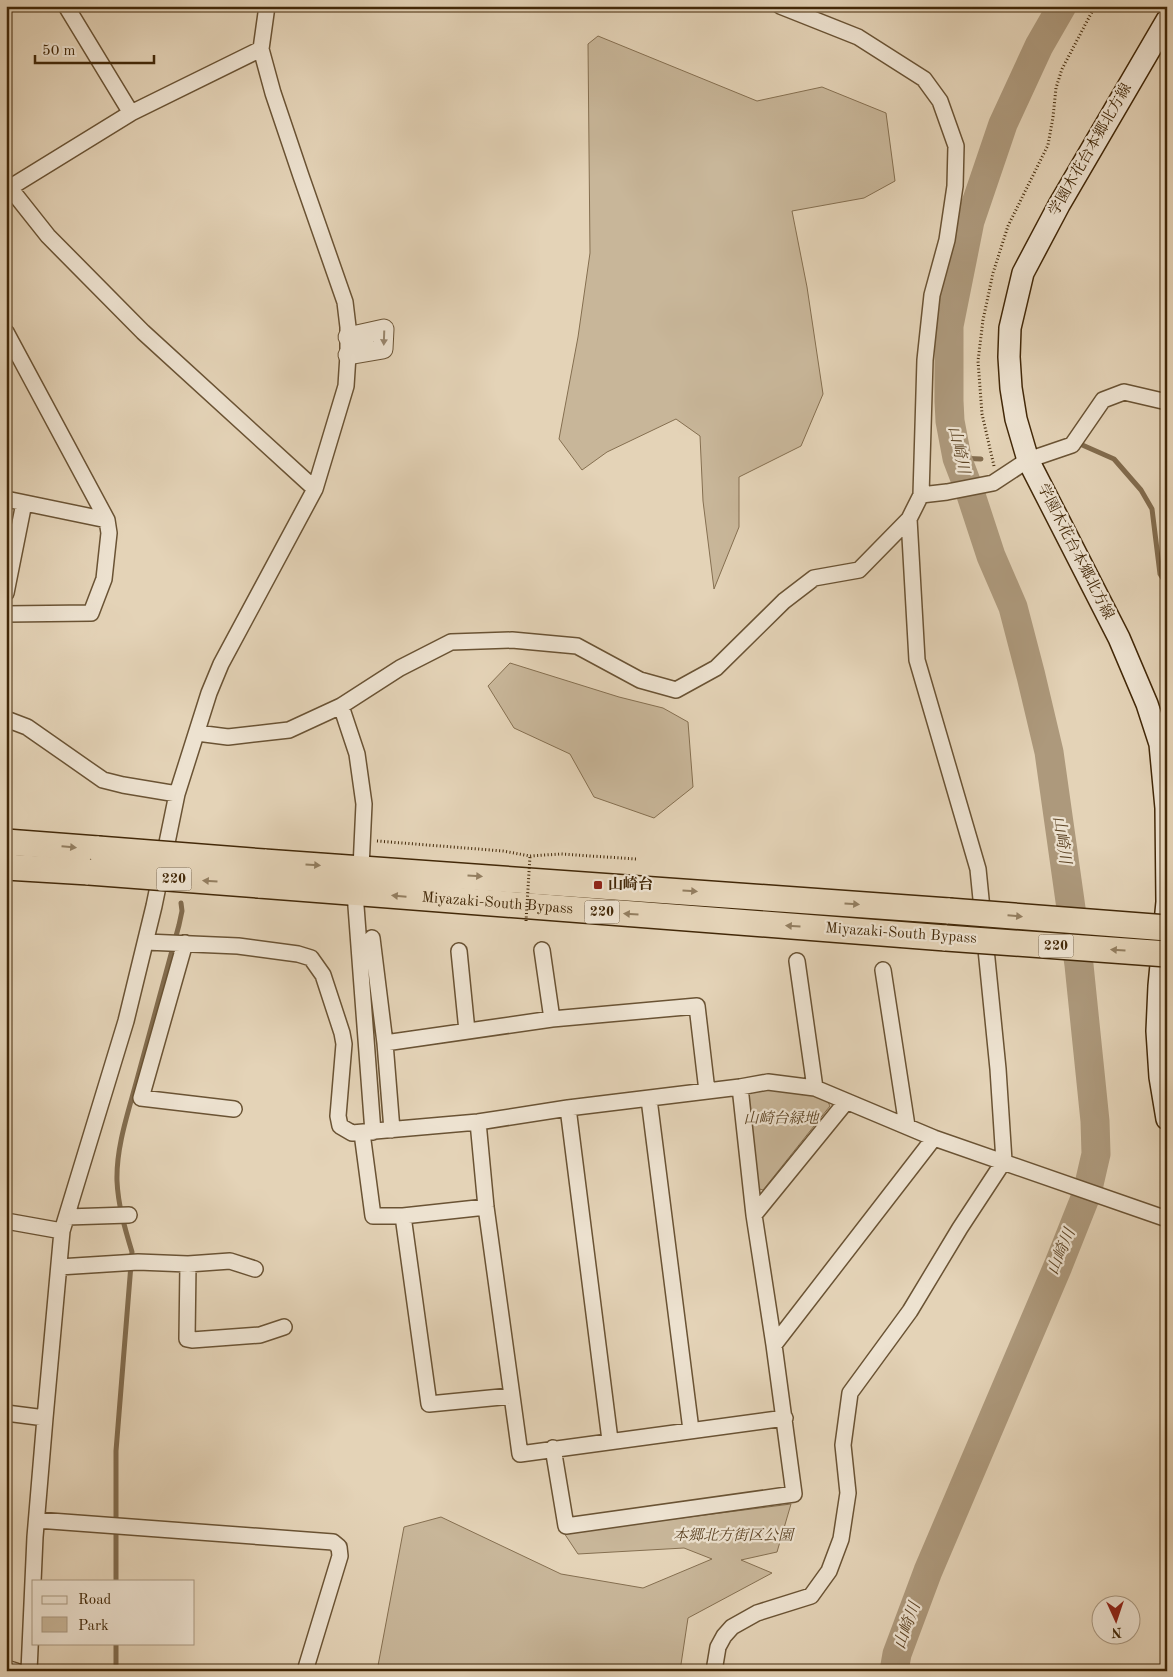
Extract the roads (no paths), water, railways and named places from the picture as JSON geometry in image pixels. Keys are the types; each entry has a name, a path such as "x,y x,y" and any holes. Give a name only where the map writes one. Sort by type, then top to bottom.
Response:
{"highway":[{"path":"6,835 43,845"},
{"name":"Miyazaki-South Bypass","path":"6,842 98,849 262,873 355,893 1167,954"},
{"name":"Miyazaki-South Bypass","path":"6,867 89,872 262,873 361,868 1167,928"},
{"path":"6,874 40,869"}],"main road":[{"name":"学園木花台本郷北方線","path":"1167,20 1059,205 1023,273 1010,328 1009,357 1016,419 1028,460 1119,638 1147,704 1163,750 1167,902 1163,987 1157,1031 1160,1077 1167,1119"},
{"path":"1160,1077 1167,1048"}],"street":[{"path":"66,6 131,113"},
{"path":"34,1580 45,1418 59,1266 65,1224 126,1021 146,942 177,794 210,693 222,664 315,489 346,386 348,346 345,302 292,149 261,49 267,6"},
{"path":"197,733 228,737 289,730 341,706 400,668 451,642 512,640 577,646 640,680 676,690 716,668 784,600 814,578 860,570 909,519 921,495 925,360 932,295 947,240 955,186 956,146 940,101 924,79 858,37 780,6"},
{"path":"261,49 131,113 7,187 48,236 143,332 315,489"},
{"path":"6,332 107,520 108,533 104,579 91,613 6,614"},
{"path":"921,495 993,483 1028,460 1072,445 1103,400 1124,392 1167,402"},
{"path":"6,499 107,520"},
{"path":"6,593 24,503"},
{"path":"714,1671 718,1647 732,1627 757,1613 811,1596 829,1571 841,1539 848,1493 843,1445 850,1393 910,1311 960,1228 1004,1161 998,1069 978,869 917,660 909,519"},
{"path":"341,706 357,754 364,804 361,868"},
{"path":"8,717 27,727 103,780 177,794"},
{"path":"355,893 373,1216 403,1216 486,1207"},
{"path":"372,938 385,1043 392,1130"},
{"path":"146,942 238,946 298,954 310,958 323,975 342,1033 344,1044 338,1116 340,1126 352,1133 478,1122 568,1108 649,1099 768,1082 815,1088 934,1138 1167,1218"},
{"path":"185,943 141,1098 234,1109"},
{"path":"542,950 552,1018"},
{"path":"459,951 467,1031"},
{"path":"797,961 815,1088"},
{"path":"883,970 907,1126"},
{"path":"385,1043 552,1018 697,1006 707,1091"},
{"path":"553,1448 566,1526 794,1494 785,1418 754,1215 740,1087"},
{"path":"649,1099 691,1430"},
{"path":"754,1215 846,1102"},
{"path":"568,1108 610,1440"},
{"path":"478,1122 486,1207 520,1454 610,1440 785,1418"},
{"path":"774,1346 934,1138"},
{"path":"6,1221 65,1224 124,1215"},
{"path":"403,1216 429,1404 511,1396"},
{"path":"59,1266 132,1262 188,1264 230,1260 255,1269"},
{"path":"188,1264 187,1339 260,1335 284,1327"},
{"path":"6,1413 45,1418"},
{"path":"37,1520 333,1542 339,1547 340,1556 305,1671"},
{"path":"29,1671 32,1614"},
{"path":"6,1668 16,1671"}],"waterway":[{"name":"山崎川","path":"894,1671 897,1654 928,1571 1058,1266 1087,1193 1096,1154 1095,1121 1079,965 1049,752 1013,607 991,556 957,458 950,421 949,401 949,326 970,221 1003,124 1039,46 1062,6"},
{"path":"1080,444 1114,459 1141,490 1152,509 1160,574 1167,585"},
{"path":"957,458 981,459"},
{"path":"116,1580 116,1451 132,1252 120,1208 117,1168 124,1128 179,925 182,911 181,903"},
{"path":"116,1644 116,1671"}],"place":[{"name":"山崎台","path":"598,885"}],"park label":[{"name":"山崎台緑地","path":"781,1119"},
{"name":"本郷北方街区公園","path":"733,1536"}]}
